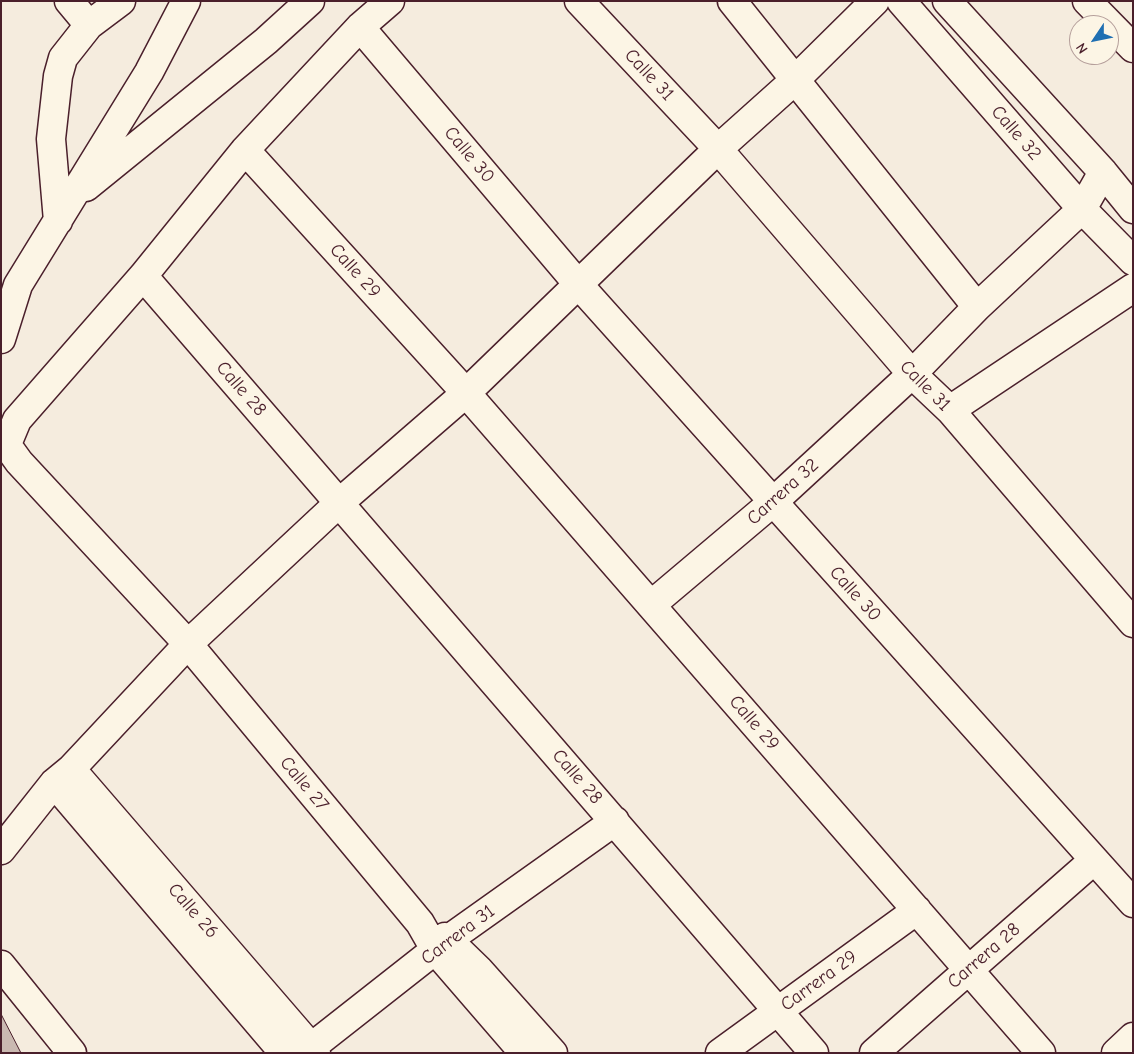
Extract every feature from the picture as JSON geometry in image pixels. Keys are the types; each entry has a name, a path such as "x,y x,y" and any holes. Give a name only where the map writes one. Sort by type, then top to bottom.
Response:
{"street":[{"path":"69,1 89,25"},
{"path":"64,210 51,138 58,76 63,58 89,25 121,1"},
{"path":"1,339 18,285 149,72 186,1"},
{"path":"64,210 266,41 310,1"},
{"path":"4,440 18,420 143,276 245,150 360,27 390,1"},
{"name":"Calle 31","path":"579,1 718,149 912,374 950,410 1133,623"},
{"path":"732,1 978,307"},
{"path":"1,850 62,776 188,644 338,503 466,393 718,149 795,80 875,1"},
{"name":"Calle 32","path":"902,1 1082,209 1133,261"},
{"name":"Calle 32","path":"947,1 1103,172 1133,209"},
{"path":"1087,1 1133,48"},
{"name":"Calle 30","path":"360,27 578,284 1133,904"},
{"name":"Calle 29","path":"245,150 466,393 1042,1053"},
{"name":"Carrera 32","path":"651,605 773,502 912,374 978,307 1082,209 1103,172"},
{"name":"Calle 28","path":"143,276 814,1053"},
{"path":"950,410 1133,288"},
{"name":"Calle 27","path":"4,440 19,462 188,644 420,923 554,1053"},
{"name":"Calle 26","path":"62,776 310,1051"},
{"name":"Calle 26","path":"62,776 284,1053"},
{"name":"Carrera 31","path":"310,1051 442,945 615,821"},
{"name":"Carrera 28","path":"874,1053 1094,860"},
{"name":"Carrera 29","path":"720,1053 917,910"},
{"name":"Calle 27","path":"442,945 524,1053"},
{"path":"1,965 72,1053"},
{"path":"1116,1053 1133,1037"}],"building":[{"path":"1,1014 21,1053 1,1053"}]}
